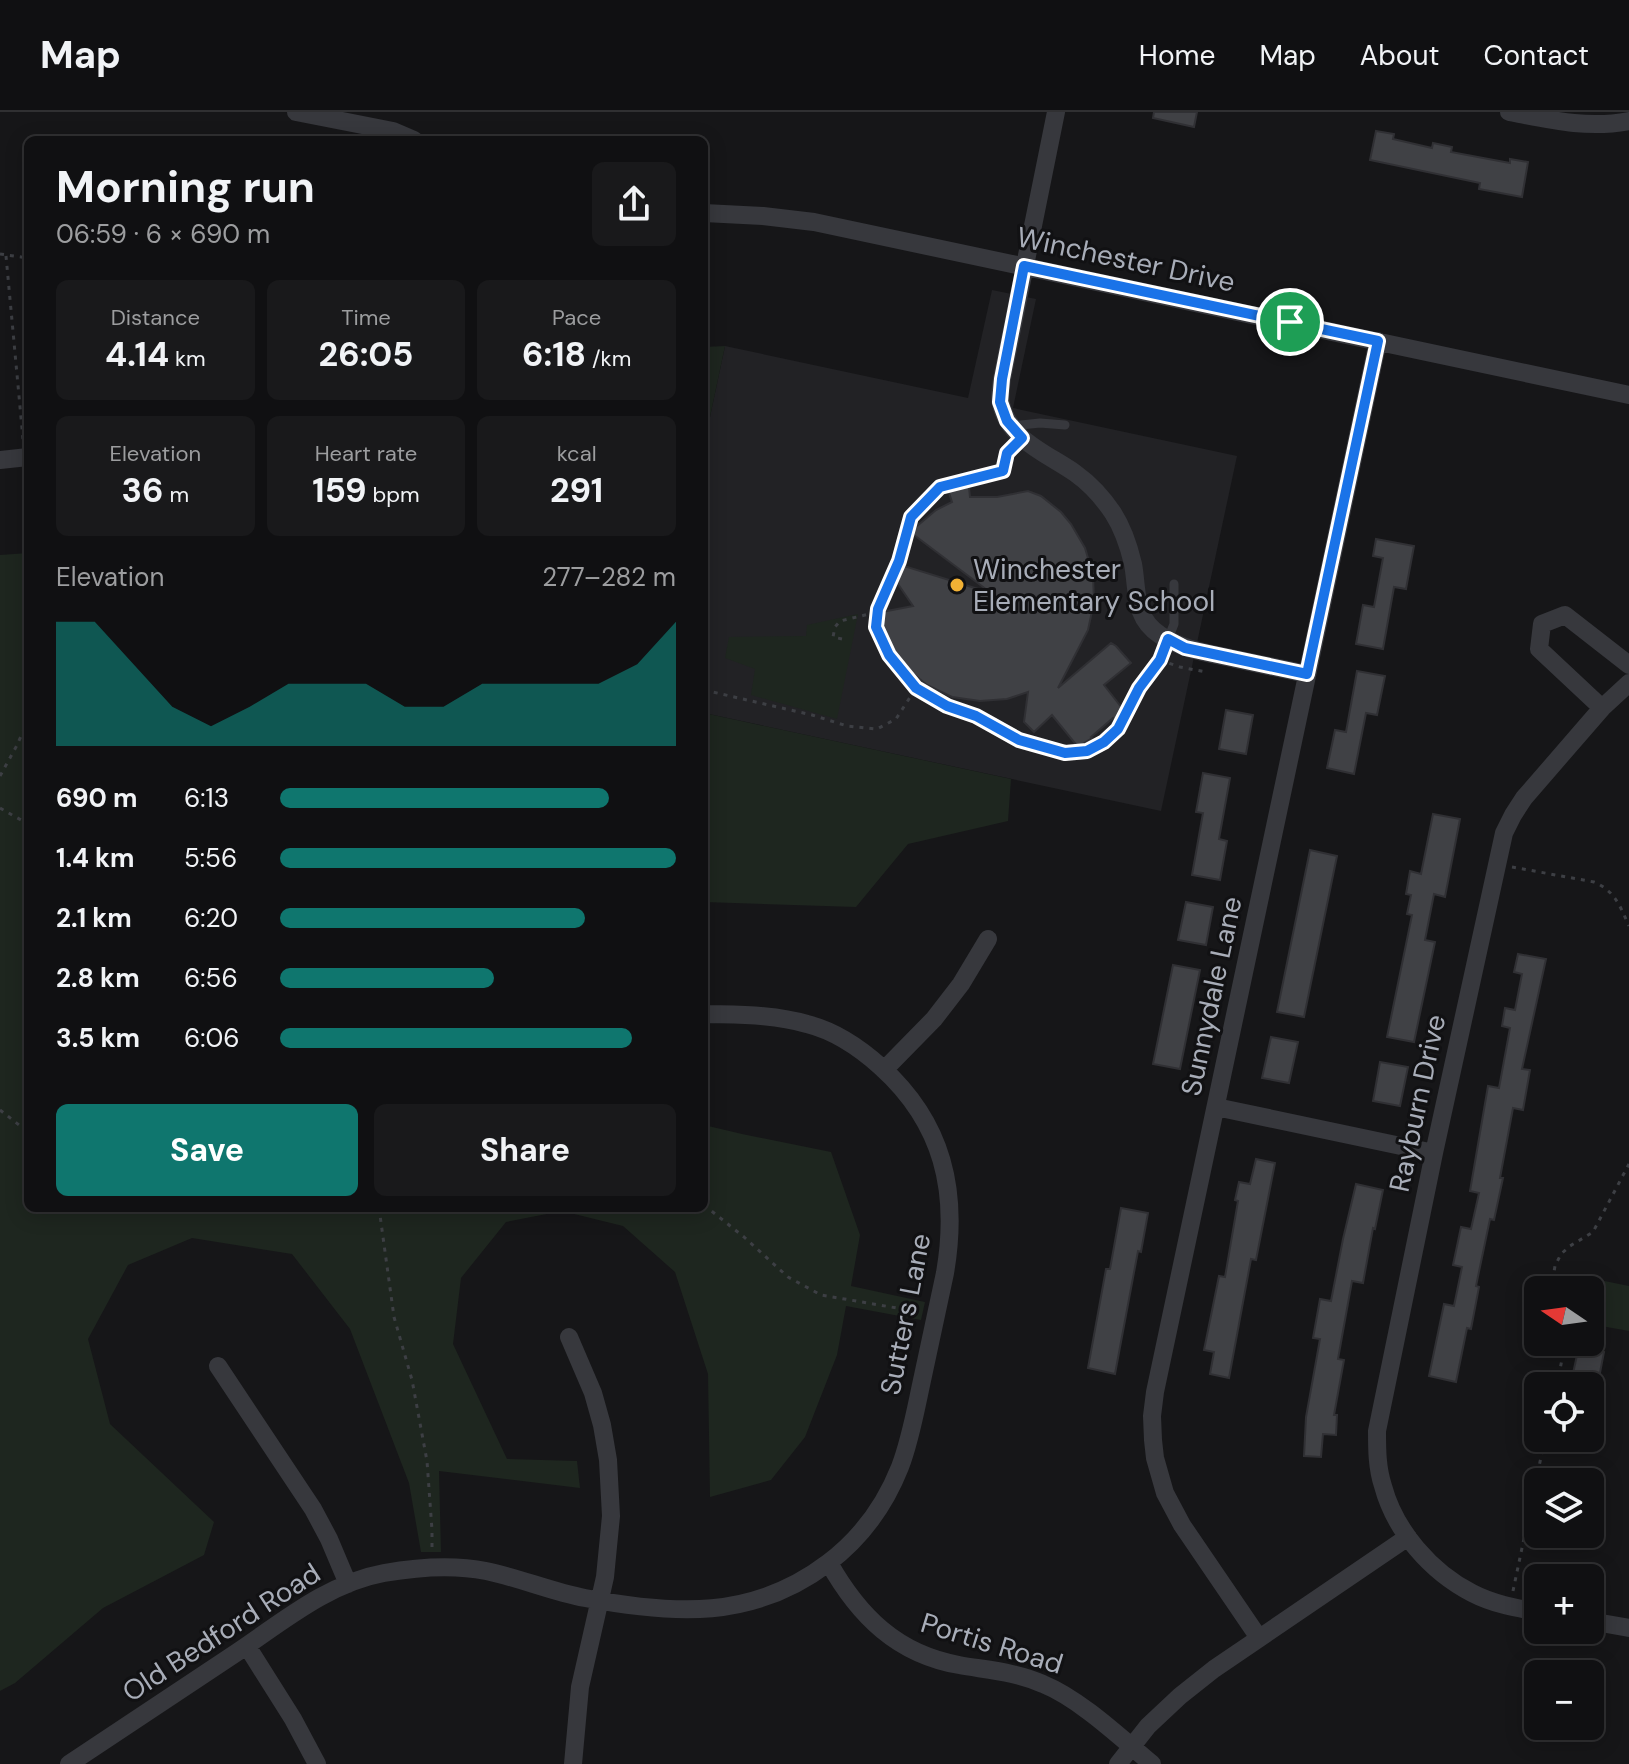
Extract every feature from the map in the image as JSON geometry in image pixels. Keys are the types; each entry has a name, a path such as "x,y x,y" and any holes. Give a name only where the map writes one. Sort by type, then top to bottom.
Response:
{"street":[{"path":"296,112 405,136"},
{"path":"1056,112 1002,379 1000,402 1007,421 1042,454 1076,473 1113,514 1126,540 1133,565 1138,606 1157,633 1185,648 1307,674"},
{"path":"1509,112 1576,124 1629,121"},
{"name":"Winchester Drive","path":"708,213 814,222 1629,395"},
{"name":"Sunnydale Lane","path":"1259,1638 1173,1509 1159,1476 1152,1416 1378,341"},
{"path":"0,460 24,449"},
{"path":"1602,708 1539,649 1542,624 1565,615 1629,665"},
{"name":"Rayburn Drive","path":"1524,1610 1473,1594 1425,1559 1393,1513 1383,1487 1377,1459 1377,1431 1504,833 1524,798 1602,708 1626,693"},
{"path":"884,1070 934,1019 961,984 988,939"},
{"name":"Sutters Lane","path":"708,1014 782,1017 811,1024 864,1051 902,1086 915,1103 937,1145 944,1168 949,1194 950,1247 911,1429 888,1495 871,1521 829,1563"},
{"path":"1216,1107 1434,1153"},
{"path":"569,1337 593,1393 602,1425 608,1460 611,1516 605,1577 580,1687 573,1764"},
{"path":"218,1366 313,1509 348,1584"},
{"path":"1118,1764 1148,1726 1214,1669 1408,1537"},
{"name":"Old Bedford Road","path":"69,1764 303,1607 348,1584 379,1574 455,1567 486,1571 572,1596 637,1608 700,1610 763,1599 809,1578 829,1563"},
{"name":"Portis Road","path":"829,1563 856,1606 897,1642 939,1661 1013,1674 1045,1684 1073,1700 1152,1764"},
{"path":"1604,1624 1629,1628"},
{"path":"247,1646 317,1764"}],"lane":[{"path":"1017,432 1040,423 1065,425"},
{"path":"1168,639 1174,624 1174,584"}],"path":[{"path":"0,254 24,258"},
{"path":"6,256 24,439"},
{"path":"1017,432 1003,471 940,487 911,517 899,561 878,612 876,627 889,655 916,688 947,706 976,716 1019,740 1065,753 1087,751 1104,742 1118,729 1139,688 1160,660 1168,639"},
{"path":"842,639 833,637 840,621 878,612"},
{"path":"708,691 847,726 877,729 896,719 916,688"},
{"path":"0,776 24,730"},
{"path":"0,808 24,822"},
{"path":"1496,865 1594,882 1606,887 1629,926"},
{"path":"0,1110 24,1129"},
{"path":"1553,1276 1561,1254 1593,1232 1629,1164"},
{"path":"708,1208 788,1277 821,1295 936,1315"},
{"path":"380,1212 394,1317 412,1380 427,1461 431,1567"},
{"path":"1604,1331 1605,1326"},
{"path":"1509,1607 1542,1452"}],"shaded area":[{"name":"Winchester Elementary School","path":"992,290 1036,299 1013,408 1237,456 1161,811 708,714 708,426 725,346 968,398"},
{"path":"725,346 708,426 708,347"},
{"path":"24,553 24,1212 557,1212 506,1222 461,1278 453,1344 507,1459 577,1461 580,1488 439,1471 441,1552 421,1552 409,1483 350,1329 292,1254 192,1238 128,1265 88,1339 110,1424 214,1522 204,1555 103,1608 15,1683 0,1691 0,555"},
{"path":"858,614 837,719 751,695 755,669 725,658 729,637 806,636 807,625"},
{"path":"708,714 1011,779 1008,821 908,844 856,907 708,902"},
{"path":"708,1126 831,1152 860,1235 851,1286 925,1302 921,1320 846,1306 837,1355 805,1437 771,1480 710,1497 708,1374 675,1272 623,1226 566,1212 708,1212"},
{"path":"1604,1281 1629,1286 1629,1331 1604,1327"}],"building":[{"path":"1154,112 1197,112 1194,127 1153,118"},
{"path":"1376,131 1394,134 1393,139 1432,148 1433,143 1452,147 1451,152 1510,163 1510,159 1528,162 1522,197 1479,189 1480,183 1370,160"},
{"path":"964,485 969,487 970,497 997,497 1028,491 1041,496 1071,524 1085,548 1093,575 1094,602 1088,630 1058,688 1111,643 1116,646 1131,663 1104,685 1122,708 1120,727 1113,718 1078,747 1052,715 1034,732 1024,722 1028,692 1007,699 980,701 952,697 927,685 906,668 888,644 879,620 882,612 913,606 898,584 901,565 991,593 910,532 936,510 952,502 948,490"},
{"path":"1376,539 1414,546 1406,589 1394,587 1383,649 1356,644 1363,605 1374,607 1383,558 1373,556"},
{"path":"1357,671 1385,676 1377,715 1366,713 1354,774 1327,768 1335,730 1346,732"},
{"path":"1226,710 1253,715 1246,754 1219,749"},
{"path":"1203,773 1230,778 1219,839 1227,841 1220,880 1192,875 1203,813 1196,812"},
{"path":"1433,814 1460,819 1445,897 1434,894 1425,940 1435,942 1414,1042 1387,1037 1412,915 1407,914 1411,895 1406,894 1410,871 1421,874"},
{"path":"1310,850 1337,856 1304,1017 1277,1012"},
{"path":"1186,902 1213,907 1206,945 1178,940"},
{"path":"1518,954 1546,959 1522,1069 1530,1070 1523,1110 1513,1108 1500,1178 1503,1178 1494,1220 1490,1219 1471,1329 1467,1328 1456,1382 1429,1376 1444,1304 1454,1306 1462,1267 1453,1265 1461,1227 1471,1229 1479,1193 1470,1191 1488,1086 1499,1088 1510,1028 1502,1026 1505,1008 1515,1010 1522,974 1514,972"},
{"path":"1173,965 1200,970 1180,1069 1153,1064"},
{"path":"1271,1037 1298,1042 1289,1083 1262,1078"},
{"path":"1380,1062 1408,1067 1400,1106 1373,1101"},
{"path":"1256,1159 1275,1163 1256,1260 1251,1259 1229,1378 1210,1374 1214,1352 1204,1350 1219,1276 1225,1277 1239,1182 1250,1184"},
{"path":"1356,1184 1383,1190 1363,1283 1352,1281 1338,1359 1344,1360 1334,1415 1337,1415 1336,1435 1323,1434 1321,1457 1304,1456 1306,1417 1320,1339 1313,1338 1320,1299 1331,1301"},
{"path":"1121,1208 1148,1213 1115,1374 1088,1368"},
{"path":"1577,1356 1603,1356 1600,1372 1573,1372"}],"place":[{"name":"Winchester Elementary School","path":"957,585"}],"route":[{"path":"1024,266 1290,322 1378,341 1307,674 1185,648 1168,639 1160,660 1139,688 1118,729 1104,742 1087,751 1065,753 1019,740 916,688 889,655 876,627 878,609 899,561 911,517 940,487 1003,471 1007,453 1022,438 1007,421 1000,402 1024,266"}]}
